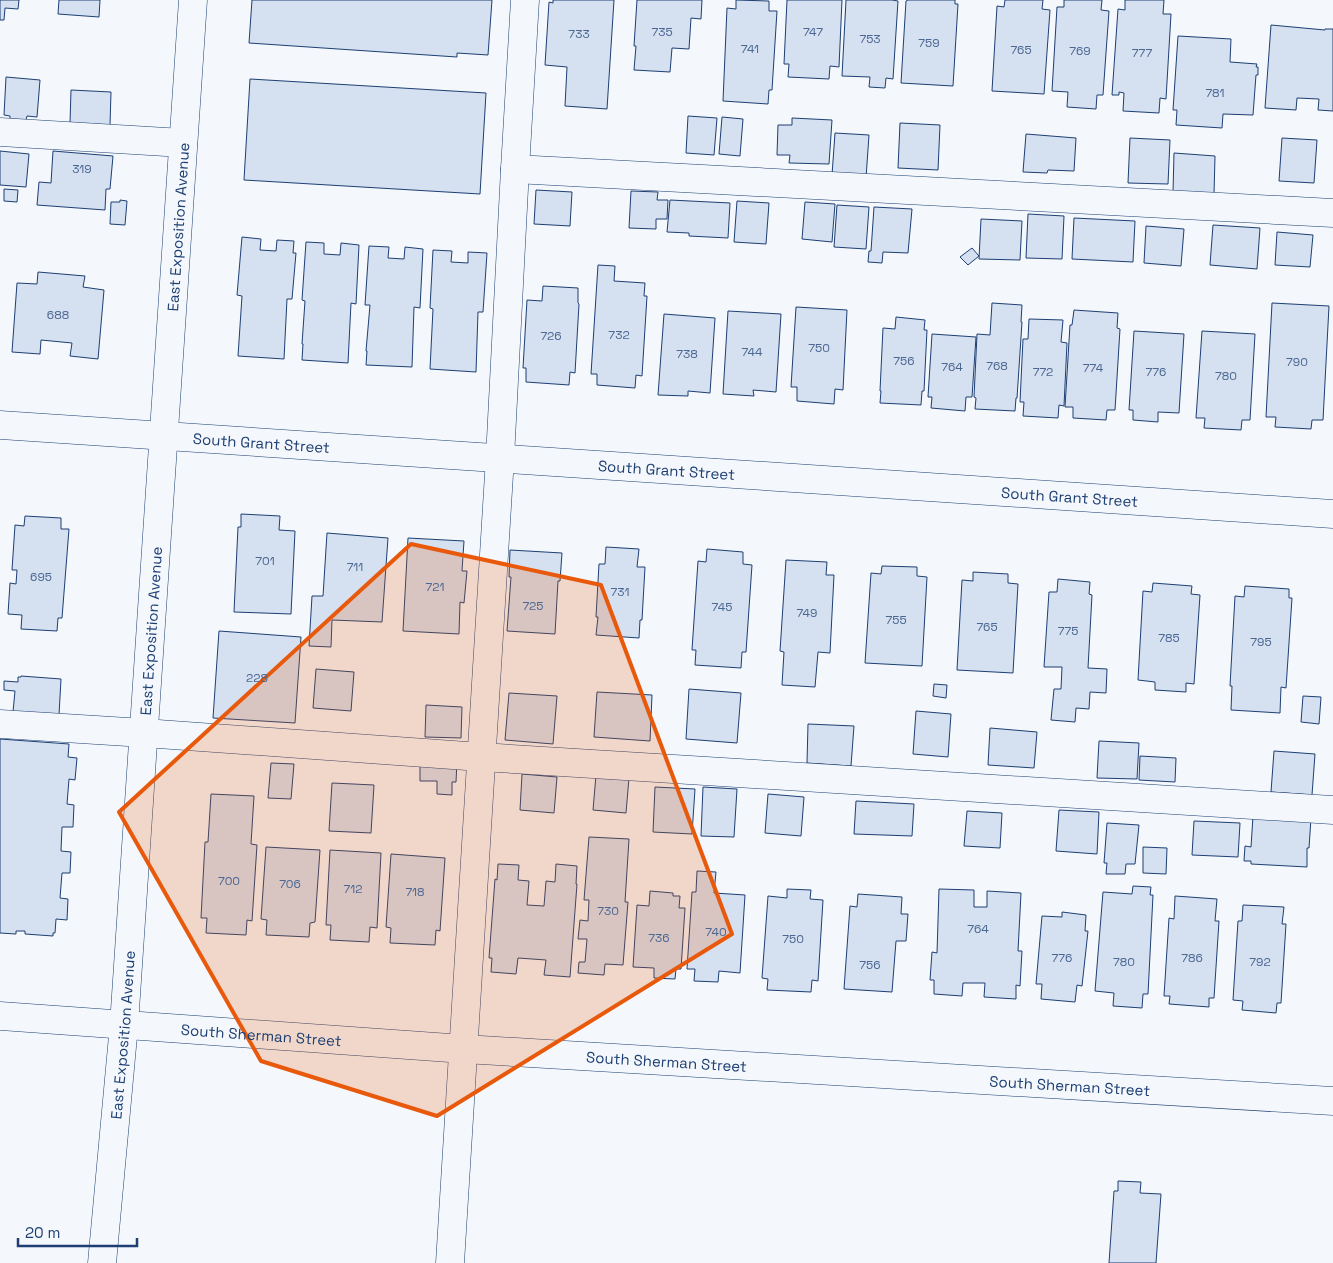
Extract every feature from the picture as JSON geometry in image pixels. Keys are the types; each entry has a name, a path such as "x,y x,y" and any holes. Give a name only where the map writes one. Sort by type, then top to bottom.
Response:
{"street":[{"name":"East Exposition Avenue","path":"102,1263 124,1025 193,0"},
{"path":"450,1263 500,458 514,169 525,0"},
{"path":"0,132 183,143"},
{"path":"514,169 1333,213"},
{"name":"South Grant Street","path":"0,425 1333,514"},
{"path":"0,724 481,758 1333,810"},
{"name":"South Sherman Street","path":"0,1016 464,1049 1333,1101"}],"highlighted area":[{"path":"411,544 601,585 732,934 437,1116 261,1061 119,812"}],"building":[{"path":"0,0 19,0 18,9 5,8 4,20 0,20"},
{"path":"59,0 100,0 99,17 58,14"},
{"path":"252,0 492,0 488,55 457,53 457,57 249,43"},
{"path":"553,0 614,0 607,109 565,106 567,67 545,65 549,2 553,3"},
{"path":"637,0 702,0 701,19 691,18 689,49 672,48 670,72 634,70"},
{"path":"736,0 769,1 769,11 777,11 772,90 769,90 768,104 723,101 727,8 736,9"},
{"path":"787,0 842,0 839,67 830,66 829,79 788,77 789,64 784,64"},
{"path":"846,0 898,1 893,79 886,78 885,88 869,87 870,77 842,76"},
{"path":"955,0 955,4 958,4 953,86 901,83 906,1"},
{"path":"1005,0 1043,0 1042,9 1050,10 1044,94 992,91 997,6 1004,7"},
{"path":"1064,0 1102,0 1101,10 1109,11 1103,95 1097,95 1096,109 1067,107 1068,92 1052,91 1057,7 1064,7"},
{"path":"1125,0 1164,0 1163,14 1171,14 1166,99 1160,98 1159,113 1123,111 1124,93 1119,92 1119,95 1112,95 1118,9 1125,10"},
{"path":"1271,25 1325,30 1333,29 1333,111 1318,110 1319,99 1297,98 1296,110 1265,108"},
{"path":"1178,36 1231,39 1230,62 1257,64 1258,75 1256,75 1253,115 1223,114 1222,128 1176,125 1177,110 1173,110"},
{"path":"6,77 40,80 37,117 27,116 26,120 10,119 10,116 4,115"},
{"path":"250,79 486,93 480,194 244,180"},
{"path":"71,90 111,92 110,125 70,123"},
{"path":"688,116 717,118 714,155 686,153"},
{"path":"722,117 743,119 740,156 719,154"},
{"path":"792,118 832,120 829,164 789,163 790,155 777,155 778,125 792,125"},
{"path":"900,123 940,125 938,170 898,168"},
{"path":"835,133 869,135 866,178 832,175"},
{"path":"1026,134 1076,138 1074,171 1048,170 1047,173 1023,172"},
{"path":"1130,138 1170,140 1168,184 1128,183"},
{"path":"1282,138 1317,140 1314,183 1279,181"},
{"path":"0,151 29,154 26,187 0,185"},
{"path":"53,151 113,156 110,189 106,189 105,210 37,205 39,182 51,183"},
{"path":"1174,153 1215,156 1214,194 1173,192"},
{"path":"4,189 18,190 17,202 4,201"},
{"path":"536,190 572,192 570,226 534,224"},
{"path":"631,191 658,192 657,200 668,200 667,219 656,219 656,229 629,228"},
{"path":"120,200 127,201 125,225 110,224 111,202 120,202"},
{"path":"670,200 730,203 728,238 689,236 689,233 667,232"},
{"path":"737,201 769,203 766,244 734,242"},
{"path":"805,202 835,204 832,242 802,239"},
{"path":"837,205 869,207 866,249 834,247"},
{"path":"874,207 912,209 908,253 883,252 882,263 868,262 869,251 871,251"},
{"path":"1028,214 1064,216 1062,259 1026,258"},
{"path":"1074,218 1135,221 1133,262 1072,259"},
{"path":"981,219 1022,221 1020,260 979,259"},
{"path":"1213,225 1260,228 1257,269 1210,265"},
{"path":"1146,226 1184,229 1181,266 1144,263"},
{"path":"1277,232 1313,235 1310,267 1275,265"},
{"path":"242,237 261,239 260,250 276,251 277,240 294,241 293,253 296,253 292,299 287,299 284,359 238,356 242,296 237,295"},
{"path":"306,242 324,243 324,254 340,255 341,243 359,245 356,304 351,303 348,363 302,360 305,301 302,300"},
{"path":"369,246 389,247 388,258 404,259 405,247 423,249 420,308 414,307 412,367 366,365 370,305 365,305"},
{"path":"972,248 979,256 968,265 960,257"},
{"path":"433,250 452,251 451,262 468,263 468,252 487,253 483,312 478,312 476,372 430,369 433,309 430,308"},
{"path":"598,265 615,266 614,281 645,283 644,296 647,296 642,376 636,375 635,388 597,385 597,374 591,374"},
{"path":"38,272 85,276 83,287 104,290 98,359 70,356 72,343 41,340 40,354 12,352 17,283 37,284"},
{"path":"543,286 578,288 579,304 575,373 570,372 569,385 526,382 526,368 523,368 527,300 542,301"},
{"path":"992,303 1022,305 1015,411 975,409 977,334 990,335"},
{"path":"1272,303 1329,306 1323,420 1312,420 1311,429 1275,427 1276,417 1266,417"},
{"path":"796,307 847,310 843,390 835,389 834,404 797,401 797,387 791,387"},
{"path":"1074,310 1118,313 1117,328 1120,329 1115,410 1107,410 1106,420 1073,418 1073,407 1065,407 1070,325 1072,325"},
{"path":"728,311 781,314 776,392 753,390 754,396 723,394"},
{"path":"664,314 715,318 710,393 688,391 688,396 658,395"},
{"path":"896,317 925,320 924,330 927,330 924,391 922,391 921,405 880,403 883,328 895,329"},
{"path":"1029,319 1063,320 1061,342 1067,343 1064,406 1059,405 1058,418 1023,416 1024,402 1020,402 1023,339 1028,339"},
{"path":"1134,331 1184,334 1179,413 1158,412 1158,422 1133,420 1133,410 1129,410"},
{"path":"1202,331 1255,334 1250,420 1242,420 1241,430 1204,428 1205,418 1196,418"},
{"path":"932,334 976,337 972,397 966,397 965,411 931,408 932,397 928,397"},
{"path":"241,514 280,516 279,530 295,531 291,614 234,612 238,527 241,527"},
{"path":"25,516 61,518 61,529 69,529 62,618 58,618 57,631 21,629 22,615 8,614 10,583 16,584 17,570 12,570 15,525 24,526"},
{"path":"327,533 388,538 382,622 332,620 331,647 309,646 312,596 323,596"},
{"path":"408,538 464,541 462,571 467,571 464,603 460,602 459,634 403,631"},
{"path":"606,547 639,549 637,567 645,567 639,638 596,635 599,564 605,564"},
{"path":"707,549 743,552 743,564 752,565 746,652 742,652 741,668 695,665 696,650 692,650 698,561 706,562"},
{"path":"510,550 562,553 560,581 558,581 555,634 507,631 511,577 509,577"},
{"path":"786,560 827,562 826,575 834,575 830,653 818,652 815,687 782,685 784,652 780,651"},
{"path":"882,566 917,567 917,576 927,577 922,666 865,663 871,573 881,574"},
{"path":"973,572 1008,574 1008,583 1018,584 1013,673 957,670 962,580 973,581"},
{"path":"1058,579 1090,582 1089,594 1092,595 1088,668 1107,669 1106,693 1090,692 1089,709 1076,708 1075,722 1051,720 1054,689 1061,689 1062,667 1044,667 1049,592 1057,592"},
{"path":"1153,583 1192,586 1191,594 1200,595 1194,684 1186,683 1186,692 1155,690 1155,682 1138,680 1143,591 1152,592"},
{"path":"1245,586 1289,589 1289,598 1292,598 1286,688 1281,687 1280,713 1231,710 1232,686 1230,686 1235,596 1244,597"},
{"path":"219,631 301,637 295,723 213,718"},
{"path":"316,669 354,672 351,711 313,708"},
{"path":"18,677 61,679 59,715 13,712 15,691 4,690 4,681 18,682"},
{"path":"934,684 947,685 946,698 933,696"},
{"path":"689,689 741,693 737,743 686,739"},
{"path":"597,692 652,695 650,741 594,737"},
{"path":"509,693 557,696 553,744 505,740"},
{"path":"1303,696 1321,697 1319,724 1301,722"},
{"path":"426,705 462,707 461,738 425,737"},
{"path":"916,711 951,714 948,757 913,754"},
{"path":"808,724 854,726 851,766 807,763"},
{"path":"990,728 1037,732 1034,768 988,765"},
{"path":"0,739 69,744 68,757 77,758 75,780 69,779 67,804 74,805 73,827 62,827 61,851 71,852 70,873 62,873 60,898 68,899 67,920 56,919 53,936 25,934 25,931 16,931 16,934 0,933"},
{"path":"1099,741 1139,743 1137,779 1097,778"},
{"path":"1274,751 1315,754 1312,795 1271,792"},
{"path":"1140,756 1176,758 1175,782 1139,780"},
{"path":"420,759 457,761 456,782 452,782 452,795 437,794 437,781 420,781"},
{"path":"271,763 294,764 291,799 268,798"},
{"path":"522,774 557,777 554,813 520,810"},
{"path":"596,775 629,778 626,813 593,810"},
{"path":"332,783 374,785 371,833 329,831"},
{"path":"655,787 695,789 692,834 653,832"},
{"path":"703,787 737,789 734,837 701,836"},
{"path":"211,794 254,796 251,844 257,845 252,921 247,920 246,935 206,933 207,918 201,918 205,842 208,842"},
{"path":"768,794 804,797 801,836 765,833"},
{"path":"856,801 914,804 912,836 854,834"},
{"path":"1059,810 1099,812 1097,854 1056,851"},
{"path":"967,811 1002,813 1000,848 964,846"},
{"path":"1253,816 1311,818 1309,848 1307,848 1307,867 1251,864 1251,861 1244,861 1245,846 1251,847"},
{"path":"1194,821 1240,823 1238,857 1192,855"},
{"path":"1107,823 1139,825 1135,864 1126,864 1125,874 1106,874 1107,863 1104,863"},
{"path":"589,837 629,839 625,902 628,902 623,965 605,964 604,975 578,973 579,962 585,962 587,939 578,939 580,920 588,921 589,900 584,900"},
{"path":"266,847 320,850 315,922 310,923 309,937 266,935 267,920 261,919"},
{"path":"1143,847 1167,848 1166,874 1143,873"},
{"path":"330,850 381,853 377,928 370,927 369,942 330,940 331,925 326,925"},
{"path":"391,854 445,858 440,931 436,930 435,945 390,943 391,928 386,927"},
{"path":"498,864 519,865 518,880 529,881 527,905 544,906 546,881 555,882 556,864 577,866 570,977 544,975 546,960 518,958 516,974 491,972 492,958 489,958 495,879 497,880"},
{"path":"697,871 716,872 714,893 745,895 740,973 719,971 718,982 694,981 695,969 687,969 692,892 696,892"},
{"path":"1133,886 1151,887 1150,895 1153,895 1148,994 1143,994 1142,1008 1113,1006 1114,993 1095,991 1103,892 1132,894"},
{"path":"787,889 811,890 810,899 823,900 818,981 812,980 811,992 767,990 768,979 762,978 768,896 787,898"},
{"path":"939,889 974,890 974,907 987,907 987,891 1021,893 1018,951 1022,951 1020,986 1016,985 1016,999 984,997 985,983 963,983 962,996 934,994 934,980 930,980 932,952 937,953"},
{"path":"650,891 673,893 673,896 680,896 679,908 685,908 681,969 676,969 675,979 654,978 654,968 633,967 637,905 649,906"},
{"path":"858,894 902,897 901,914 908,914 906,941 896,941 892,992 844,989 850,906 857,907"},
{"path":"1175,896 1217,899 1215,921 1219,921 1214,998 1209,998 1209,1007 1169,1004 1170,996 1164,996 1169,918 1174,919"},
{"path":"1243,905 1284,907 1282,924 1286,924 1281,1003 1277,1003 1276,1013 1242,1010 1243,1001 1233,1000 1238,921 1242,921"},
{"path":"1062,912 1086,915 1085,931 1088,931 1082,986 1077,985 1075,1002 1041,999 1042,984 1036,984 1042,916 1062,917"},
{"path":"1118,1181 1141,1182 1140,1193 1161,1194 1156,1263 1109,1263 1114,1191 1118,1191"}]}
